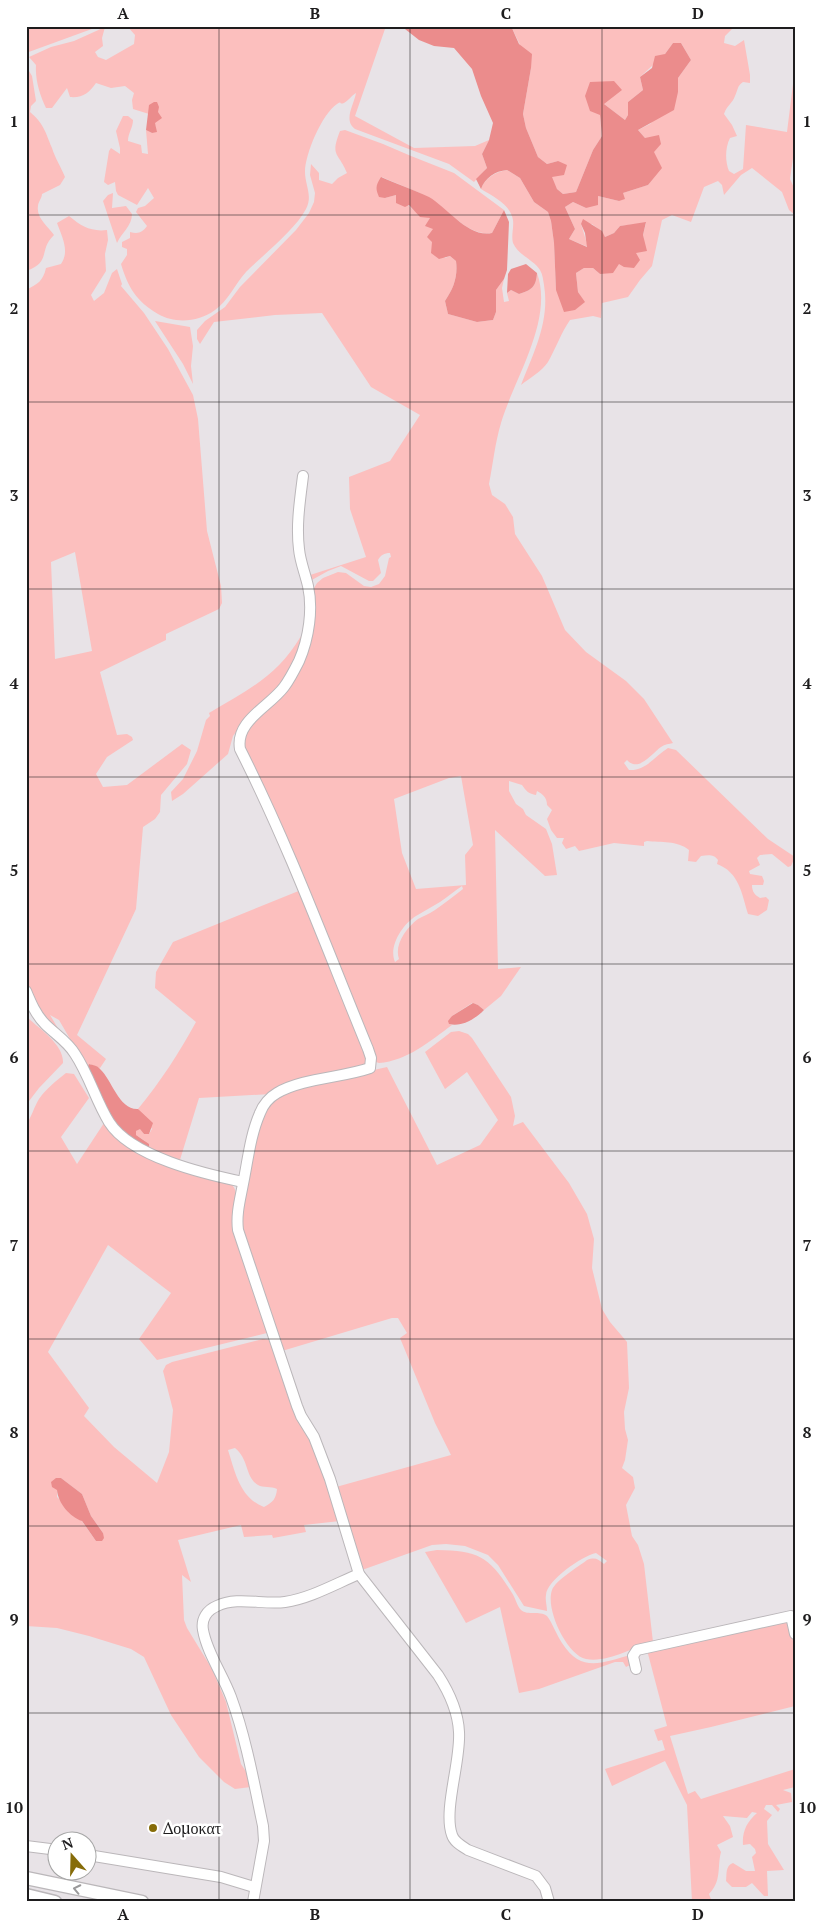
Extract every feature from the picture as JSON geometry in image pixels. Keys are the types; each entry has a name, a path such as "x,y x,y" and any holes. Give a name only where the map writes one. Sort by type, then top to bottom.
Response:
{"main road":[{"path":"26,1878 142,1902"},
{"path":"26,1896 55,1902"}],"street":[{"path":"302,476 298,546 310,602 304,646 299,660 284,687 243,729 239,741 240,750 281,836 368,1049 371,1064 370,1068 297,1085 272,1096 260,1113 252,1137 237,1215 238,1230 296,1406 300,1416 314,1437 330,1479 360,1574 438,1675 456,1711 459,1752 450,1824 454,1839 468,1850 536,1876 545,1888 549,1902"},
{"path":"26,991 37,1014 75,1054 110,1124 123,1138 172,1163 195,1171 243,1182"},
{"path":"253,1902 254,1886 264,1841 263,1826 237,1713 203,1632 204,1618 213,1608 223,1603 276,1603 294,1600 320,1592 360,1574"},
{"path":"636,1669 633,1654 638,1650 791,1616 795,1634"},
{"path":"26,1846 48,1849"},
{"path":"98,1857 221,1876 254,1886"}],"shaded area":[{"path":"26,26 100,26 26,53"},
{"path":"127,26 386,26 355,116 414,148 475,146 489,140 482,154 487,168 474,182 449,164 355,129 350,121 350,112 356,93 345,102 340,102 331,109 315,135 308,155 305,172 309,200 306,209 295,225 246,272 224,302 215,310 202,317 187,320 165,317 150,309 138,299 127,280 121,264 127,255 127,249 122,247 122,242 130,238 130,232 140,232 147,226 136,212 138,208 145,206 154,198 148,188 137,205 118,195 115,182 108,185 104,182 109,151 111,148 120,154 116,131 123,116 128,116 133,120 128,141 141,145 142,153 148,154 146,130 152,133 156,128 149,105 149,114 133,109 132,100 134,93 125,86 111,88 96,83 88,92 79,97 70,97 67,88 52,108 46,108 38,87 36,65 29,57 51,47 74,41 105,27 102,38 103,46 95,52 98,57 106,60 134,44 135,35"},
{"path":"386,26 511,26 519,44 532,54 523,114 526,128 538,157 547,164 558,161 567,165 564,175 552,177 557,189 563,194 576,192 593,150 602,136 600,115 590,111 585,96 590,82 614,81 622,90 604,104 625,120 628,115 628,102 643,90 640,77 652,68 655,56 665,54 673,43 681,43 691,60 678,78 678,92 674,110 638,130 645,138 659,135 661,144 654,152 662,168 648,185 623,193 625,199 619,201 598,196 598,205 586,208 573,202 565,207 575,229 569,239 587,247 585,233 581,224 583,219 602,231 605,237 614,233 620,226 646,222 643,235 647,251 636,253 640,260 634,268 624,267 619,264 613,273 600,274 593,268 584,268 576,273 578,292 585,302 575,310 564,312 556,290 554,243 548,212 534,202 520,178 507,170 491,176 481,189 476,179 487,168 482,154 489,140 493,123 472,69 454,48 434,46 419,40 405,29"},
{"path":"511,26 735,26 725,36 724,43 735,46 744,40 750,83 743,82 740,85 734,99 724,114 737,136 730,138 726,150 729,171 734,174 743,169 746,125 787,132 794,76 795,83 795,144 790,179 795,190 795,215 789,210 782,192 752,168 741,175 724,195 722,185 718,181 704,187 691,222 672,215 662,220 652,266 628,297 602,303 601,318 593,316 570,320 548,362 521,385 536,348 543,324 545,298 543,278 537,266 518,251 513,243 513,220 509,210 501,202 481,189 483,185 491,176 507,170 520,178 534,202 548,212 551,221 556,290 584,302 578,292 576,273 584,268 593,268 600,274 619,264 644,245 643,235 646,223 620,226 614,233 605,237 592,224 581,224 588,247 569,239 575,229 565,207 573,202 586,208 598,196 619,201 623,193 648,185 654,176 645,138 638,130 650,124 678,92 678,78 691,60 681,43 673,43 665,54 640,77 643,90 628,102 628,115 625,120 604,104 614,81 607,82 600,115 602,136 593,150 576,192 563,194 557,189 551,177 558,161 547,164 538,157 526,128 523,114 531,68"},
{"path":"26,66 32,76 36,101 31,106 30,112 44,128 65,177 60,185 42,194 38,204 39,214 54,235 49,240 39,264 26,271"},
{"path":"157,102 158,112 162,118 155,123 157,132 152,133 146,130 149,105"},
{"path":"345,130 383,144 454,173 504,210 492,233 475,231 424,195 382,177 385,198 396,195 416,212 430,218 433,229 433,242 445,258 450,256 456,261 455,282 445,301 448,314 477,322 493,320 496,312 496,290 504,279 502,288 504,302 509,301 507,293 511,290 519,294 533,287 536,282 537,273 541,291 537,330 499,431 489,484 492,495 505,504 513,517 515,534 542,576 565,630 586,652 626,681 644,699 673,743 662,746 641,763 636,764 627,760 624,763 629,770 645,766 668,748 676,750 768,839 795,857 791,866 788,867 772,854 760,855 757,858 760,865 749,871 750,874 762,876 764,881 763,885 752,885 753,890 760,898 766,897 769,900 767,910 758,916 748,914 739,884 730,872 717,864 718,860 715,857 701,856 696,862 688,861 689,850 684,847 674,843 647,841 644,842 644,846 614,843 579,851 575,846 566,849 562,843 564,838 557,838 551,830 547,819 552,810 547,805 544,796 537,791 536,795 531,794 522,785 509,781 509,791 516,804 523,809 526,815 546,829 552,844 557,875 545,876 495,830 498,969 521,967 501,996 484,1010 472,1003 452,1016 449,1024 452,1025 427,1044 399,1058 379,1063 376,1062 244,747 246,731 286,688 312,619 314,588 317,583 323,578 338,572 346,573 364,586 371,587 379,584 385,576 389,558 391,557 390,553 386,553 378,560 381,573 373,581 369,581 341,566 310,581 307,576 366,557 350,509 349,477 390,461 420,415 371,387 322,313 275,315 214,322 200,344 197,339 197,330 205,321 225,307 240,287 296,230 309,213 314,202 315,193 310,175 311,164 319,173 319,180 332,184 347,173 335,150 340,131","holes":["461,776 473,845 465,855 466,885 416,889 402,853 394,799 449,778","462,886 463,889 409,927 402,937 398,948 399,959 395,962 393,949 398,936 406,924"]},
{"path":"381,177 429,197 467,227 475,231 492,233 504,210 509,222 507,270 504,279 496,290 496,312 493,320 477,322 448,314 445,301 455,282 456,261 450,256 439,259 431,253 432,242 427,237 433,229 425,226 430,218 420,217 409,205 405,207 396,203 396,195 385,198 379,197 377,187"},
{"path":"113,193 112,208 126,206 132,214 129,226 117,243 103,201 108,195"},
{"path":"69,216 86,228 107,230 106,271 91,295 94,301 104,293 112,273 117,269 121,286 144,313 168,349 193,395 198,419 207,531 221,586 222,603 219,609 166,634 166,640 100,672 117,735 127,734 133,740 107,757 96,774 103,787 127,785 182,744 191,750 187,764 161,795 160,812 155,819 143,827 136,909 77,1035 106,1059 100,1068 89,1064 87,1068 59,1020 50,1015 65,1040 45,1022 26,986 26,290 39,282 46,268 61,264 64,259 65,249 57,223","holes":["75,552 92,651 55,659 51,562"]},
{"path":"526,264 537,273 536,282 527,291 519,294 511,290 507,293 508,274 511,269"},
{"path":"155,321 190,327 193,346 191,366 193,384 183,364"},
{"path":"301,636 298,655 285,684 242,724 233,736 228,754 183,794 172,801 171,792 183,779 197,751 206,720 210,716 209,713 271,672 292,650"},
{"path":"301,890 310,918 364,1046 367,1063 364,1067 271,1094 199,1098 179,1163 149,1149 145,1141 136,1135 136,1131 140,1128 144,1134 149,1134 152,1129 138,1109 169,1067 196,1022 155,988 156,972 173,942"},
{"path":"473,1003 484,1010 468,1022 454,1025 449,1024 448,1021 452,1016"},
{"path":"26,1013 28,1018 56,1044 60,1050 63,1063 26,1105"},
{"path":"459,1031 468,1034 472,1038 511,1097 515,1116 513,1126 523,1122 569,1183 587,1214 594,1239 592,1268 602,1309 627,1342 629,1388 624,1412 628,1440 622,1468 633,1477 635,1488 626,1505 632,1536 638,1545 644,1564 653,1642 612,1657 594,1660 579,1656 559,1630 552,1608 552,1590 562,1578 587,1560 596,1559 604,1564 607,1561 596,1553 574,1564 552,1583 546,1595 547,1611 524,1606 498,1565 488,1555 465,1546 432,1545 362,1570 336,1487 451,1455 435,1423 400,1338 407,1333 398,1318 392,1318 282,1351 245,1243 241,1219 243,1195 259,1125 271,1102 295,1088 387,1067 437,1165 480,1145 498,1120 467,1072 445,1089 425,1052 451,1032"},
{"path":"89,1064 99,1068 116,1094 126,1105 138,1109 153,1123 149,1134 144,1134 140,1129 136,1131 136,1135 149,1144 149,1149 116,1128 87,1068"},
{"path":"66,1073 74,1074 89,1098 61,1137 77,1164 106,1120 120,1138 229,1182 234,1187 236,1193 235,1207 267,1333 157,1360 139,1339 171,1293 108,1245 48,1352 89,1408 84,1416 114,1447 157,1483 169,1452 173,1410 163,1371 166,1365 263,1339 270,1340 295,1416 315,1449 340,1521 304,1525 306,1532 273,1538 272,1535 244,1537 241,1525 178,1540 191,1582 182,1575 184,1620 212,1669 226,1702 241,1764 249,1776 251,1787 235,1789 224,1782 199,1757 171,1715 144,1657 131,1649 89,1636 57,1628 26,1626 26,1125 39,1099 48,1088","holes":["235,1448 243,1457 254,1482 260,1486 277,1489 274,1500 264,1507 249,1497 240,1483 228,1450","61,1478 82,1494 91,1516 103,1533 96,1541 81,1520 57,1497"]},
{"path":"56,1478 61,1478 82,1494 91,1516 103,1533 104,1538 102,1541 96,1541 82,1521 65,1509 57,1490 52,1487 51,1482"},
{"path":"437,1550 473,1554 489,1563 504,1581 521,1610 527,1613 541,1613 547,1616 562,1643 577,1659 593,1663 631,1655 632,1664 626,1667 623,1662 615,1662 539,1689 519,1693 500,1607 466,1623 425,1552"},
{"path":"785,1621 792,1638 794,1650 796,1674 795,1706 670,1736 688,1794 695,1791 701,1799 795,1769 795,1787 783,1790 791,1793 792,1802 776,1805 780,1809 778,1812 772,1805 766,1805 764,1809 772,1815 767,1821 768,1844 784,1870 767,1871 768,1896 764,1896 752,1883 746,1887 732,1887 726,1881 727,1870 730,1864 733,1863 746,1871 755,1871 752,1857 756,1853 755,1849 750,1844 743,1845 743,1835 750,1820 757,1813 752,1812 747,1818 723,1816 730,1826 733,1837 717,1845 721,1852 716,1884 709,1894 712,1902 692,1902 687,1805 665,1761 612,1786 605,1769 665,1750 662,1740 658,1741 654,1730 667,1726 647,1650"}],"place":[{"name":"Δομοκατ","path":"153,1828"}]}
